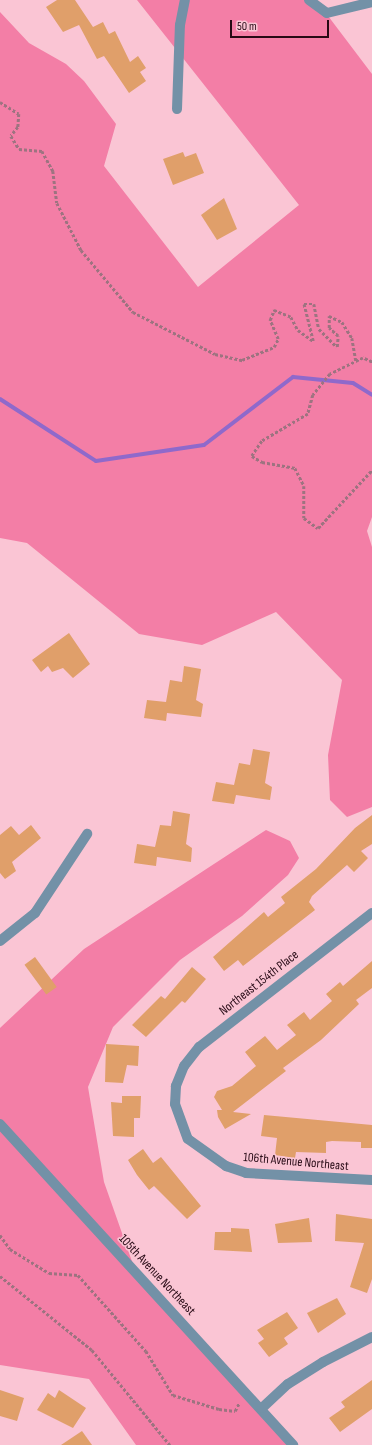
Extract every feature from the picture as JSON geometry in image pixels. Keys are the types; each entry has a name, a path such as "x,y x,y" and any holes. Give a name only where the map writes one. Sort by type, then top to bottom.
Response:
{"street":[{"path":"177,110 180,25 185,0"},
{"path":"309,0 326,12 372,2"},
{"path":"0,941 35,913 87,834"},
{"name":"Northeast 154th Place","path":"176,1086 184,1066 199,1047 372,913"},
{"name":"106th Avenue Northeast","path":"176,1086 175,1104 188,1139 226,1166 246,1173 372,1180"},
{"name":"105th Avenue Northeast","path":"0,1124 262,1408 293,1445"},
{"path":"262,1408 294,1380 372,1337"}],"path":[{"path":"0,102 19,114 18,127 11,136 19,149 42,151 53,171 58,204 81,250 133,312 214,354 242,360 274,347 278,339 270,320 274,310 291,318 298,330 313,341 304,304 314,304 319,329 337,347 338,336 329,328 329,316 342,322 352,338 356,361"},
{"path":"372,362 363,358 330,374 313,395 308,414 262,441 252,456 262,462 295,468 304,486 304,518 318,528 372,470"},
{"path":"0,1235 10,1249 49,1273 78,1274 146,1351 173,1395 235,1411 245,1391"},
{"path":"0,1276 92,1350 170,1445"}],"shaded area":[{"path":"137,0 316,0 372,74 372,517 367,531 372,547 372,807 347,817 330,800 328,755 342,680 276,612 202,645 139,634 27,543 0,538 0,12 29,43 66,64 84,81 116,124 104,166 198,287 299,205"},
{"path":"266,830 290,841 299,858 288,875 242,916 180,960 113,1027 88,1087 104,1182 135,1270 293,1445 136,1445 89,1379 0,1365 0,1028 84,949"}],"building":[{"path":"57,0 75,0 93,27 103,22 109,34 115,31 130,62 138,56 146,68 140,72 146,81 129,93 104,56 97,59 79,25 63,32 46,7"},
{"path":"183,152 185,157 196,153 204,173 173,185 163,159"},
{"path":"224,198 237,229 217,240 201,215"},
{"path":"69,633 90,664 73,678 63,668 52,672 48,666 41,672 32,660"},
{"path":"184,666 201,669 196,700 203,704 201,717 167,713 166,721 144,718 147,700 166,702 170,680 182,682"},
{"path":"253,749 270,752 265,783 272,787 270,800 236,795 234,804 212,801 216,782 234,785 239,763 250,765"},
{"path":"173,811 190,814 186,844 192,848 191,862 157,857 156,866 134,863 137,844 155,847 160,825 171,826"},
{"path":"372,815 372,844 361,851 368,858 354,872 347,865 312,896 309,902 315,910 243,966 238,960 224,971 213,957 264,912 268,917 285,903 281,897 316,869 355,828"},
{"path":"31,825 41,838 12,862 16,871 5,879 0,873 0,835 11,826 19,835"},
{"path":"35,957 57,987 46,995 24,965"},
{"path":"372,961 372,988 356,1000 359,1004 321,1040 283,1068 286,1071 233,1112 251,1114 225,1129 218,1117 217,1110 222,1110 214,1097 217,1091 232,1086 256,1066 245,1052 265,1036 277,1050 296,1035 287,1025 304,1012 310,1020 332,1001 326,994 340,982 343,986"},
{"path":"192,967 206,979 185,1003 182,1001 146,1037 132,1025 161,996 165,999"},
{"path":"106,1044 139,1046 138,1066 127,1065 123,1083 105,1082"},
{"path":"122,1096 141,1096 140,1118 134,1118 134,1137 113,1136 111,1102 122,1103"},
{"path":"264,1115 372,1125 372,1148 361,1148 361,1142 332,1141 326,1142 326,1153 296,1152 295,1158 275,1155 277,1138 261,1136"},
{"path":"143,1149 153,1163 161,1157 201,1206 187,1219 154,1186 149,1190 137,1175 128,1160"},
{"path":"336,1214 372,1219 372,1279 367,1293 350,1287 364,1243 335,1241"},
{"path":"309,1218 312,1242 278,1243 275,1224"},
{"path":"231,1228 249,1229 252,1252 214,1250 215,1232 231,1232"},
{"path":"337,1298 346,1314 318,1333 307,1313"},
{"path":"287,1312 298,1328 284,1338 288,1344 269,1357 258,1343 264,1339 257,1330"},
{"path":"372,1380 372,1409 340,1432 329,1418 345,1407 341,1402"},
{"path":"0,1390 24,1398 17,1421 0,1416"},
{"path":"59,1390 86,1408 73,1428 37,1410 48,1393 55,1398"},
{"path":"82,1431 92,1445 61,1445"}],"waterway":[{"path":"0,399 96,461 204,445 293,377 353,383 372,395"}]}
